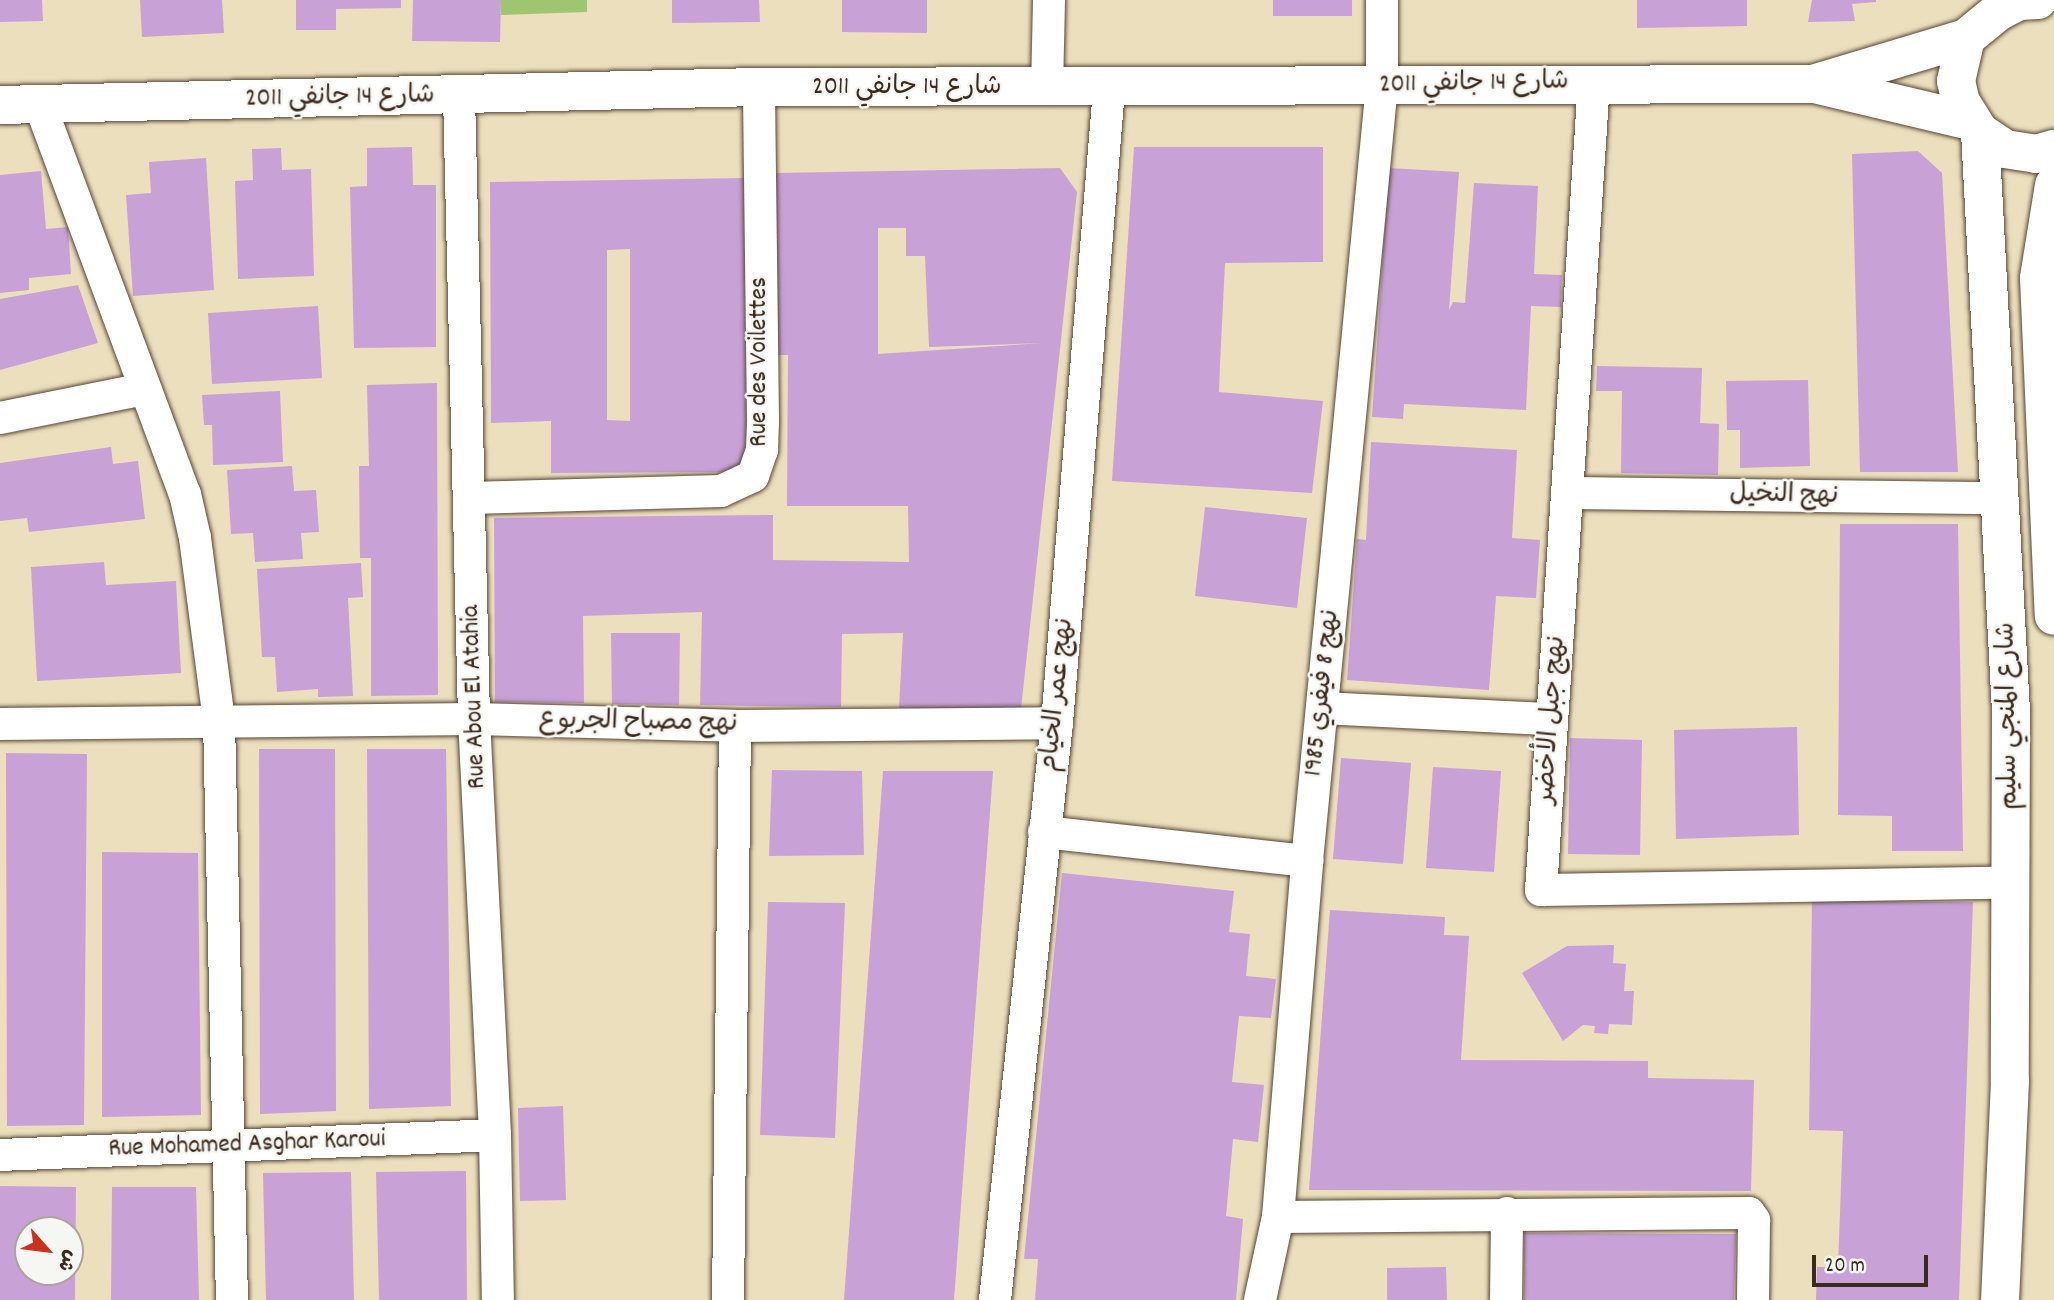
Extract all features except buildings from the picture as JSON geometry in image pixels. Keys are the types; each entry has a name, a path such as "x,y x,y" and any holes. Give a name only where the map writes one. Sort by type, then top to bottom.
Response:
{"street":[{"path":"1047,89 1049,0"},
{"name":"نهج 8 فيفري 1985","path":"1261,1300 1278,1217 1307,861 1382,85 1382,0"},
{"path":"1814,84 1975,22 2019,1 2041,0 2054,3"},
{"name":"شارع المنجي سليم","path":"1975,22 1956,80 1975,127 2001,498 2011,712 2010,1081 2000,1300"},
{"name":"شارع 14 جانفي 2011","path":"0,105 759,87 1109,89 1594,82 1814,84"},
{"name":"نهج جبل الأخضر","path":"1594,82 1542,890 2011,883"},
{"path":"1814,84 1975,127 2005,149 2036,154 2054,149"},
{"name":"Rue des Voilettes","path":"470,498 721,491 752,476 760,457 763,420 759,87"},
{"name":"نهج عمر الخيام","path":"995,1300 1057,723 1109,89"},
{"name":"Rue Abou El Atahia","path":"460,95 474,719 495,1135 498,1300"},
{"path":"40,105 190,516 219,720 226,1145 232,1300"},
{"name":"شارع المنجي سليم","path":"2054,185 2039,278 2054,616"},
{"path":"0,418 144,389"},
{"name":"نهج النخيل","path":"1567,493 2001,498"},
{"path":"1322,708 1551,719"},
{"name":"نهج مصباح الجربوع","path":"0,724 474,719 735,726 1057,723"},
{"path":"728,1300 735,726"},
{"path":"1044,832 1307,861"},
{"name":"Rue Mohamed Asghar Karoui","path":"0,1155 495,1135"},
{"path":"1506,1300 1507,1213"},
{"path":"1278,1217 1744,1213 1754,1220 1753,1300"}],"green space":[{"path":"501,0 587,0 587,12 501,15"}]}
